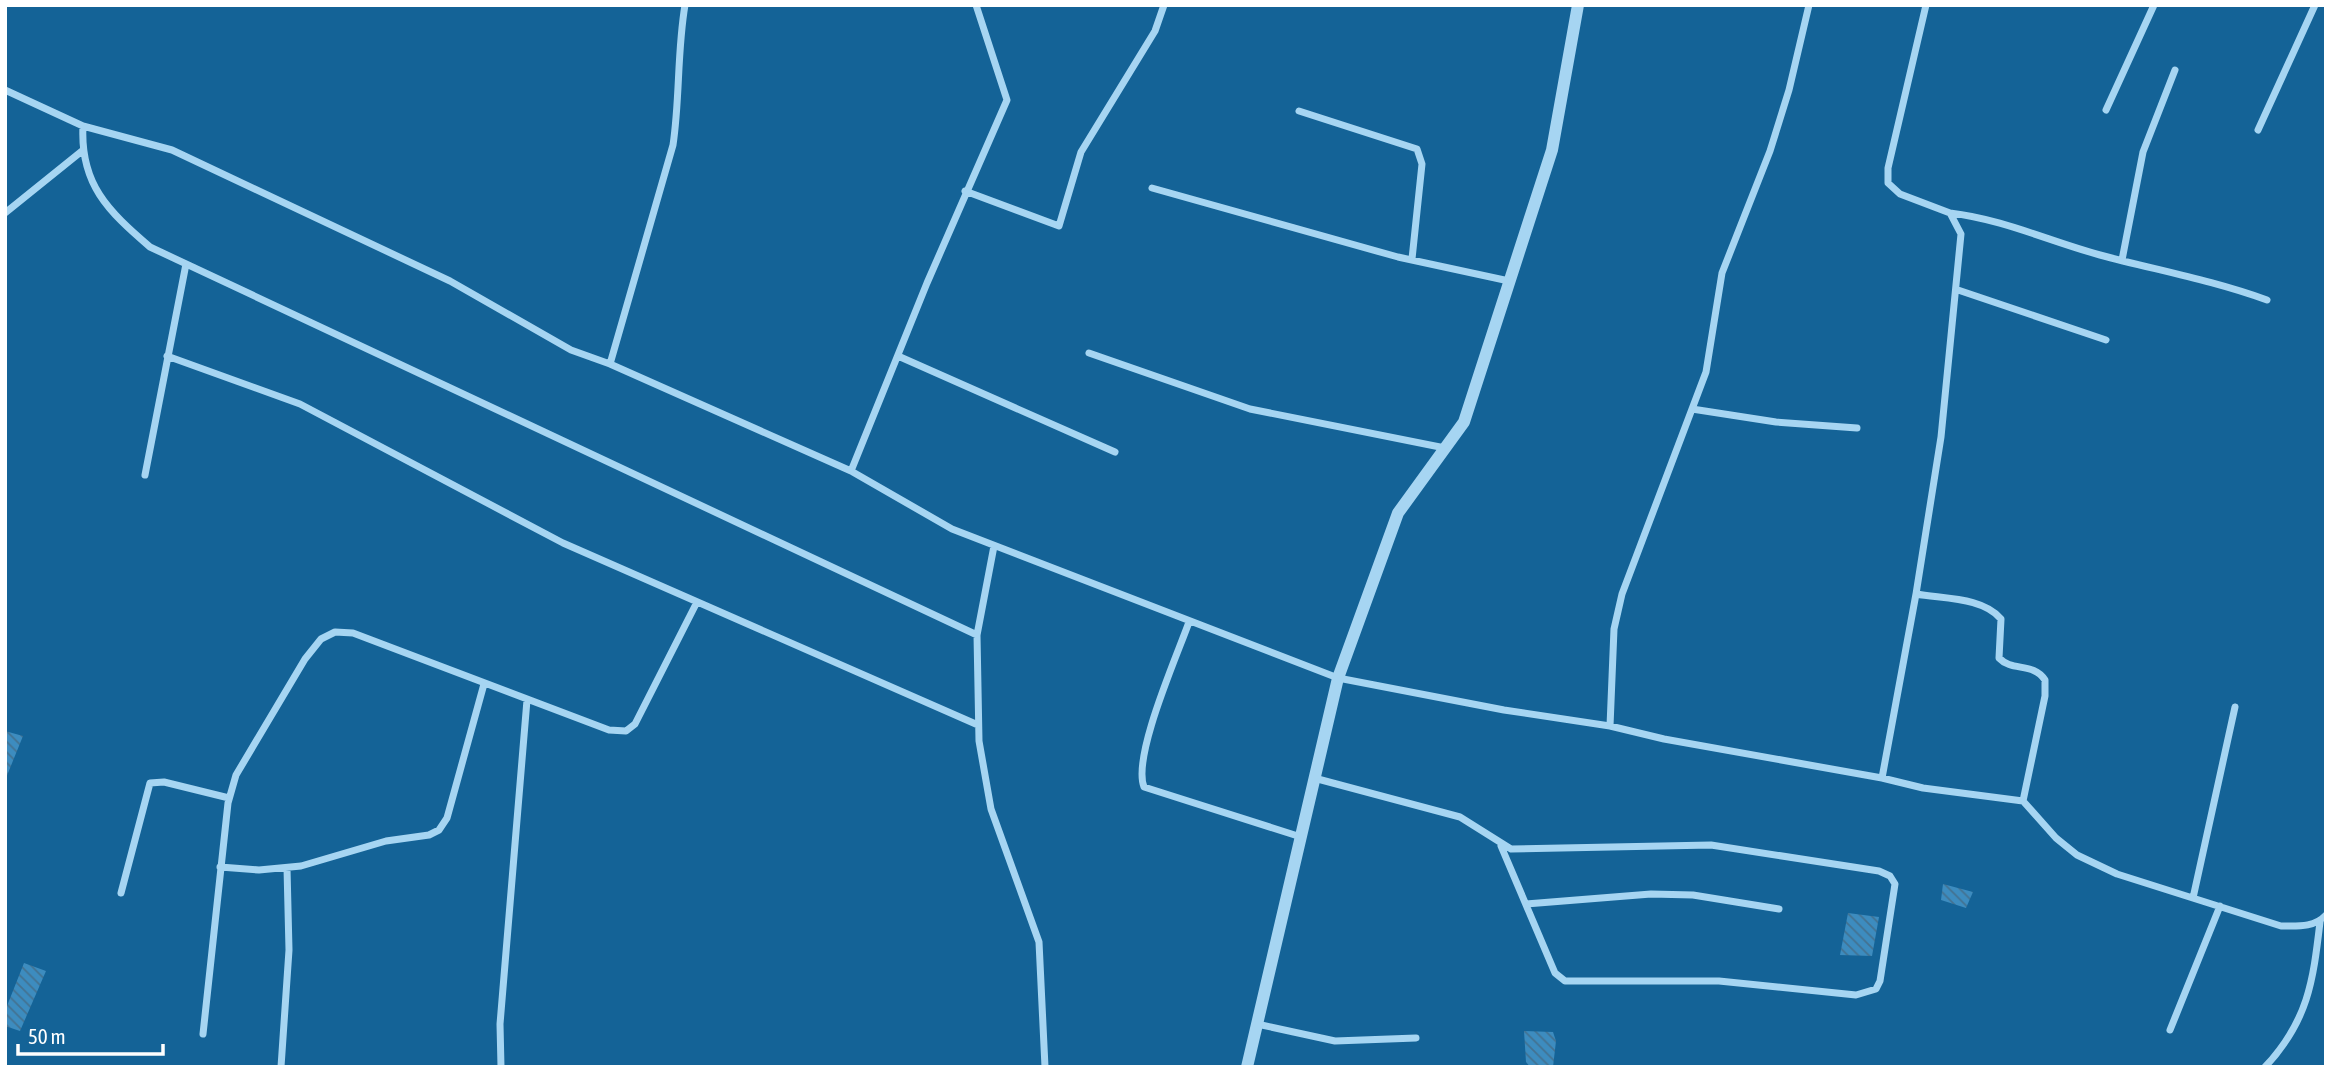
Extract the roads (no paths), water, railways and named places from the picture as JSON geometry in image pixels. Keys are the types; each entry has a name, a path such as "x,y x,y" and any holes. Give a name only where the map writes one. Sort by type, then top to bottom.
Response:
{"street":[{"path":"610,364 673,145 678,115 678,51 685,5"},
{"path":"851,471 965,191 1007,100 976,5"},
{"path":"965,191 1059,226 1081,152 1155,31 1164,5"},
{"path":"1247,1067 1338,678 1398,513 1464,422 1552,150 1578,5"},
{"path":"1610,726 1614,629 1622,594 1706,372 1723,273 1770,151 1789,90 1809,5"},
{"path":"1926,5 1888,167 1888,183 1900,194 1950,213 1982,217 2122,260 2193,276 2267,300"},
{"path":"2106,110 2154,5"},
{"path":"2258,130 2315,5"},
{"path":"2122,260 2143,152 2175,70"},
{"path":"5,90 83,126 172,150 450,281 571,350 610,364 851,471 951,529 1338,678 1504,710 1610,726 1664,739 1882,778 1923,788 2023,801 2056,838 2077,855 2117,874 2281,926 2304,926 2320,922"},
{"path":"1299,111 1416,149 1422,164 1412,259"},
{"path":"83,126 82,152 94,187 120,221 150,247 977,635"},
{"path":"5,213 82,152"},
{"path":"1152,188 1412,259 1510,281"},
{"path":"1882,778 1916,594 1941,437 1958,290 1961,234 1950,213"},
{"path":"145,475 186,264"},
{"path":"1958,290 2106,340"},
{"path":"1089,353 1250,409 1444,448"},
{"path":"167,356 300,404 563,543 978,725"},
{"path":"898,356 1115,452"},
{"path":"1692,410 1776,422 1857,428"},
{"path":"994,546 982,596 977,635 978,725 991,809 1039,942 1045,1067"},
{"path":"1916,594 1993,609 2001,619 1999,658 2010,665 2031,668 2045,680 2045,696 2023,801"},
{"path":"203,1034 229,798 247,753 305,659 321,639 335,632 353,633 609,730 626,731 635,724 697,602"},
{"path":"1189,622 1144,749 1140,776 1144,787 1301,837"},
{"path":"220,867 259,870 287,868 386,841 429,835 439,830 447,818 484,684"},
{"path":"501,1067 500,1024 527,700"},
{"path":"2193,898 2235,706"},
{"path":"1314,779 1460,817 1501,846 1537,851 1711,845 1880,871 1891,876 1895,884 1880,982 1876,989 1856,995 1719,982 1565,982 1555,973 1501,846"},
{"path":"121,893 150,783 164,782 229,798"},
{"path":"281,1067 289,950 287,868"},
{"path":"1526,904 1651,894 1693,895 1779,909"},
{"path":"2170,1030 2220,906"},
{"path":"2265,1067 2287,1044 2304,1011 2320,922 2326,915"},
{"path":"1257,1024 1335,1041 1416,1038"}]}
